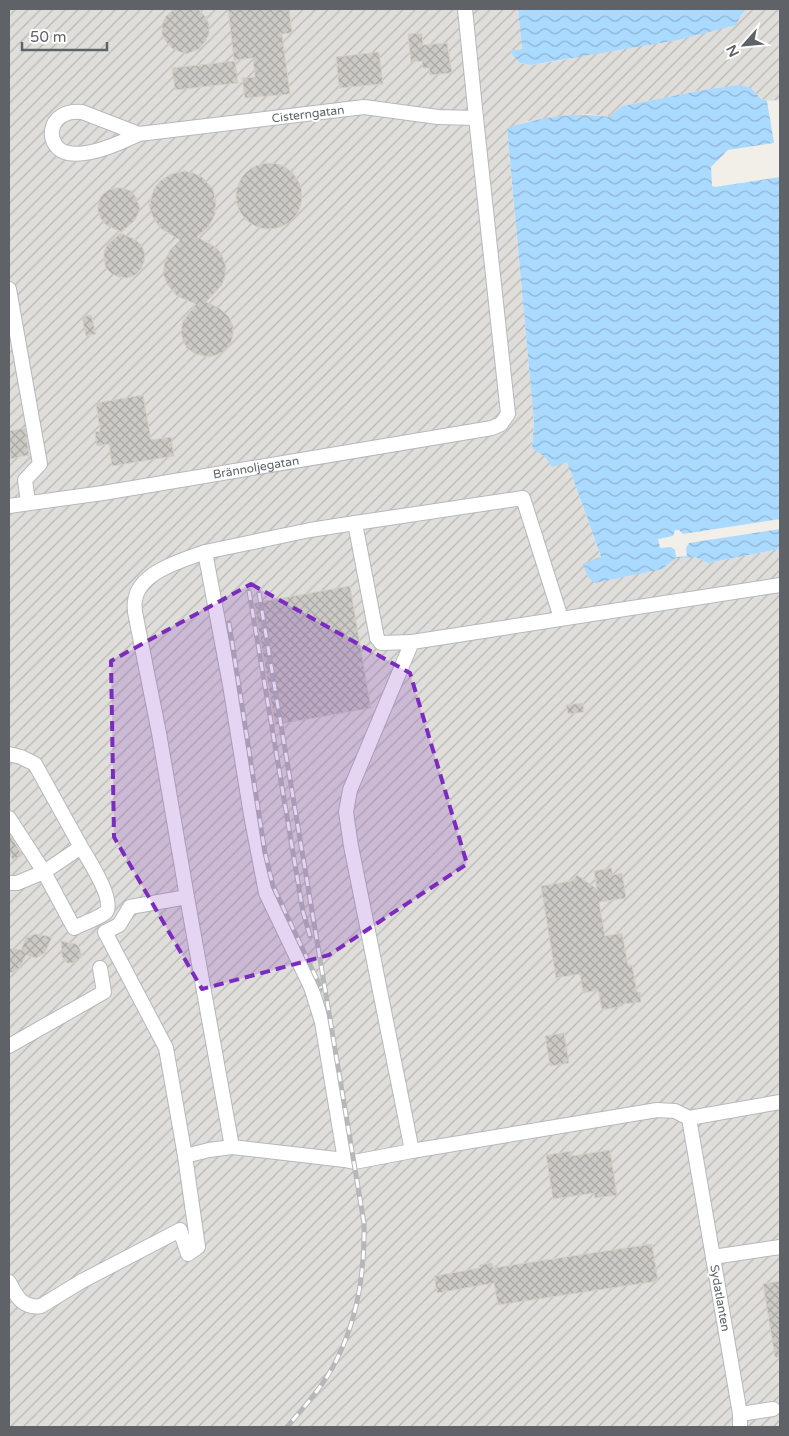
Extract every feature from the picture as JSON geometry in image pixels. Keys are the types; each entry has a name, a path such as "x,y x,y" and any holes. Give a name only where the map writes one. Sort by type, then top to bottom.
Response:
{"street":[{"path":"465,9 476,118"},
{"name":"Cisterngatan","path":"139,134 75,111 58,117 52,130 56,145 61,150 67,153 82,154 116,144 139,134 364,108 438,117 476,118"},
{"name":"Brännoljegatan","path":"9,506 211,476 492,428 501,424 508,414 476,118"},
{"path":"9,290 12,323 40,464 25,480 28,502"},
{"path":"232,1147 135,612 134,600 139,589 152,574 205,552 310,530 523,498 561,618"},
{"path":"355,524 377,638 381,644 412,642 780,586"},
{"path":"205,552 266,893 311,987 322,1022 345,1160"},
{"path":"412,642 350,790 346,812 351,846 412,1151"},
{"path":"9,754 21,757 35,764 107,895 108,906 106,912 74,928 44,872 9,818"},
{"path":"9,883 17,883 44,872 81,847"},
{"path":"9,1282 20,1300 34,1307 41,1306 82,1281 180,1230 188,1254 198,1247 185,1156 166,1048 104,932 119,925 130,907 187,897"},
{"path":"9,1046 104,992 100,968"},
{"path":"185,1156 232,1147 354,1162 658,1110 675,1111 689,1118 780,1102"},
{"name":"Sydatlanten","path":"689,1118 740,1421"},
{"path":"712,1257 780,1247"},
{"path":"740,1421 773,1409"}],"highlighted area":[{"path":"251,584 410,673 467,864 329,955 202,989 114,837 111,661"}],"shaded area":[{"path":"9,9 518,9 522,49 510,51 520,63 531,65 563,60 741,15 747,9 780,9 780,100 767,101 760,98 751,88 703,90 622,106 609,117 588,114 528,121 507,129 534,423 532,447 546,458 567,462 601,558 662,569 676,557 695,557 708,563 780,549 780,1427 9,1427"}],"water":[{"path":"518,9 747,9 741,15 736,25 678,40 531,65 520,63 509,51 522,49"},
{"path":"740,85 751,88 760,98 767,101 780,100 780,549 708,563 695,557 676,558 662,569 595,583 588,577 583,564 601,557 567,462 552,467 546,458 532,448 534,423 507,128 557,116 609,117 622,106 703,90"}],"pier":[{"path":"780,100 780,177 712,186 711,167 728,150 774,143 767,101"},
{"path":"780,519 780,529 689,543 686,548 687,556 676,557 675,550 671,547 660,548 658,539 673,536 675,530 679,530 683,534"}],"building":[{"path":"174,9 198,9 205,16 209,24 209,34 199,49 186,54 173,49 166,42 162,34 162,25 166,16"},
{"path":"228,9 289,9 292,33 282,34 290,94 245,98 242,78 255,77 253,58 234,60"},
{"path":"422,33 423,45 447,43 452,73 430,75 429,68 423,68 422,61 411,62 408,34"},
{"path":"379,52 383,84 339,88 336,57"},
{"path":"235,61 238,83 175,90 172,68"},
{"path":"269,163 282,165 297,178 300,183 302,196 300,209 287,224 282,227 269,229 256,227 241,214 238,209 236,196 238,183 251,168 256,165"},
{"path":"184,171 202,177 213,189 216,202 215,214 209,226 197,237 217,248 222,255 226,267 222,285 206,302 219,308 229,317 233,326 233,336 224,352 210,357 195,354 187,348 183,341 181,331 183,321 196,304 177,296 167,284 163,273 165,260 170,250 180,240 160,228 149,206 154,189 160,181 171,174"},
{"path":"115,188 131,191 136,197 140,209 135,220 122,232 106,225 98,211 98,203 101,196 108,190"},
{"path":"120,233 136,240 142,246 145,254 141,269 135,275 127,278 112,274 106,268 104,260 104,252 107,245"},
{"path":"91,315 96,334 86,336 82,317"},
{"path":"143,395 151,440 171,437 174,456 112,466 109,444 97,446 95,432 100,431 96,403"},
{"path":"25,428 29,455 10,459 9,431"},
{"path":"350,586 371,708 275,725 254,603"},
{"path":"583,703 584,712 568,714 566,705"},
{"path":"9,834 22,855 13,860 9,853"},
{"path":"611,868 613,875 622,873 626,898 599,902 605,936 622,933 628,965 632,965 637,992 640,992 641,1002 623,1004 623,1006 602,1010 598,990 583,993 580,974 556,978 541,886 572,881 577,875 597,889 594,871"},
{"path":"35,934 52,937 45,953 36,958 26,955 20,967 16,971 9,973 9,948 21,950 26,938"},
{"path":"61,941 76,944 79,947 82,956 76,963 67,963 64,960"},
{"path":"564,1033 569,1063 550,1066 545,1036"},
{"path":"610,1150 617,1195 595,1198 594,1193 553,1199 546,1155 571,1151 572,1156"},
{"path":"652,1244 658,1281 498,1305 494,1283 437,1293 434,1276 480,1268 479,1265 492,1263 493,1268"},
{"path":"780,1281 780,1357 775,1357 763,1284"}],"railway":[{"path":"249,591 303,912 310,936"},
{"path":"259,593 364,1223 359,1293 344,1343 327,1377 287,1427"},
{"path":"229,623 265,853 273,886 321,988"}]}
